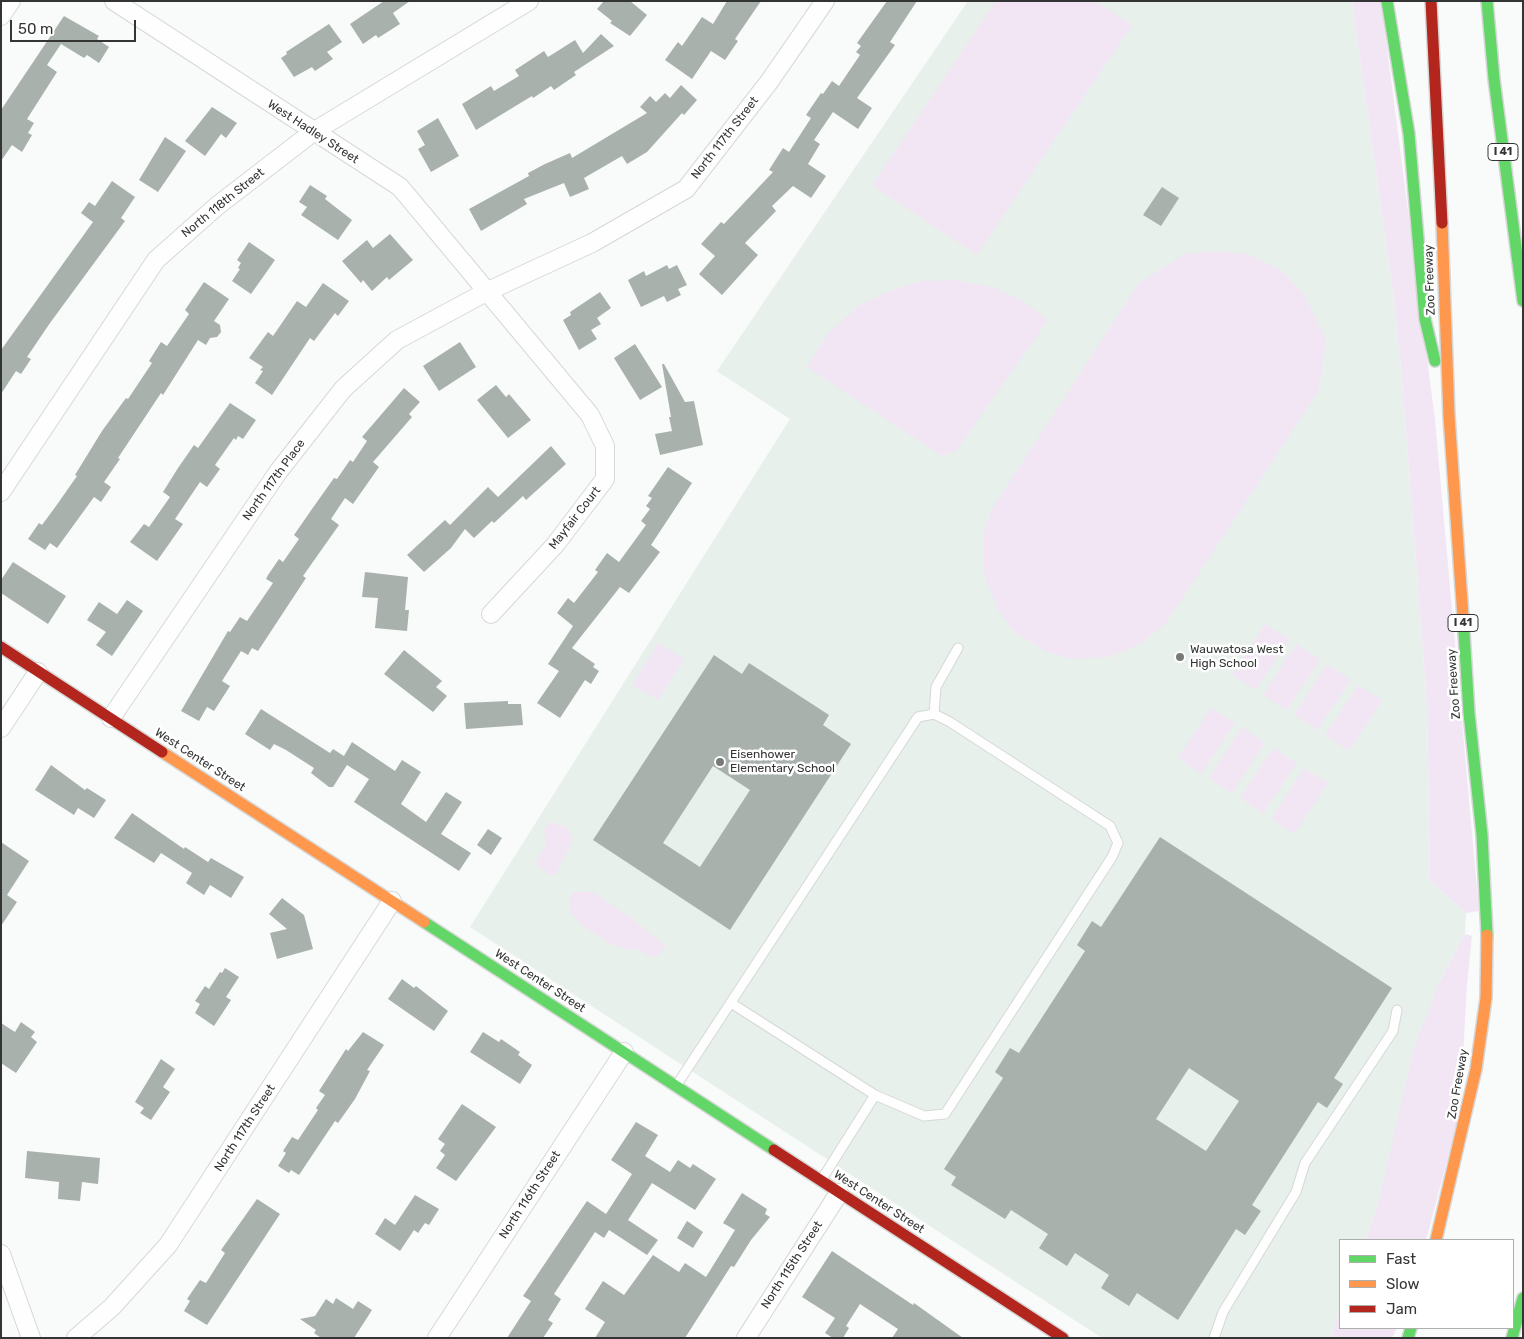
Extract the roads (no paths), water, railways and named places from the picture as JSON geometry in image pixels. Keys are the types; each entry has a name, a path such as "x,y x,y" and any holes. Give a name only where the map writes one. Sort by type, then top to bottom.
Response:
{"main road":[{"path":"1387,1 1409,134 1425,319 1449,416"},
{"name":"Zoo Freeway","path":"1431,1 1437,98 1449,416 1469,713 1482,835 1488,948 1486,998 1476,1069 1436,1239"},
{"name":"I 41","path":"1487,1 1494,79 1523,302"},
{"name":"West Center Street","path":"1,648 821,1180 1043,1332 1063,1338"},
{"path":"1512,1338 1523,1298"}],"street":[{"path":"1,16 11,1"},
{"name":"West Hadley Street","path":"114,1 400,187 486,292"},
{"name":"North 118th Street","path":"1,492 156,260 217,206 313,132 529,1"},
{"name":"North 117th Street","path":"486,292 592,243 686,189 769,82 825,1"},
{"name":"Mayfair Court","path":"486,292 590,415 604,446 605,479 555,545 491,614"},
{"name":"North 117th Place","path":"111,718 278,472 343,389 398,340 486,292"},
{"path":"1,728 38,672"},
{"name":"North 117th Street","path":"76,1338 112,1306 168,1245 392,901"},
{"name":"North 116th Street","path":"437,1338 624,1052"},
{"name":"North 115th Street","path":"746,1338 840,1194"},
{"path":"1,1254 31,1338"}],"lane":[{"path":"934,714 936,687 958,648"},
{"path":"676,1086 918,718 934,714 1110,826 1118,842 1112,857 945,1114 924,1116 875,1095 731,1003"},
{"path":"1214,1338 1223,1312 1296,1192 1305,1163 1393,1031 1398,1010"},
{"path":"821,1180 875,1095"}],"place":[{"name":"Wauwatosa West High School","path":"1180,657"},
{"name":"Eisenhower Elementary School","path":"720,762"}]}
